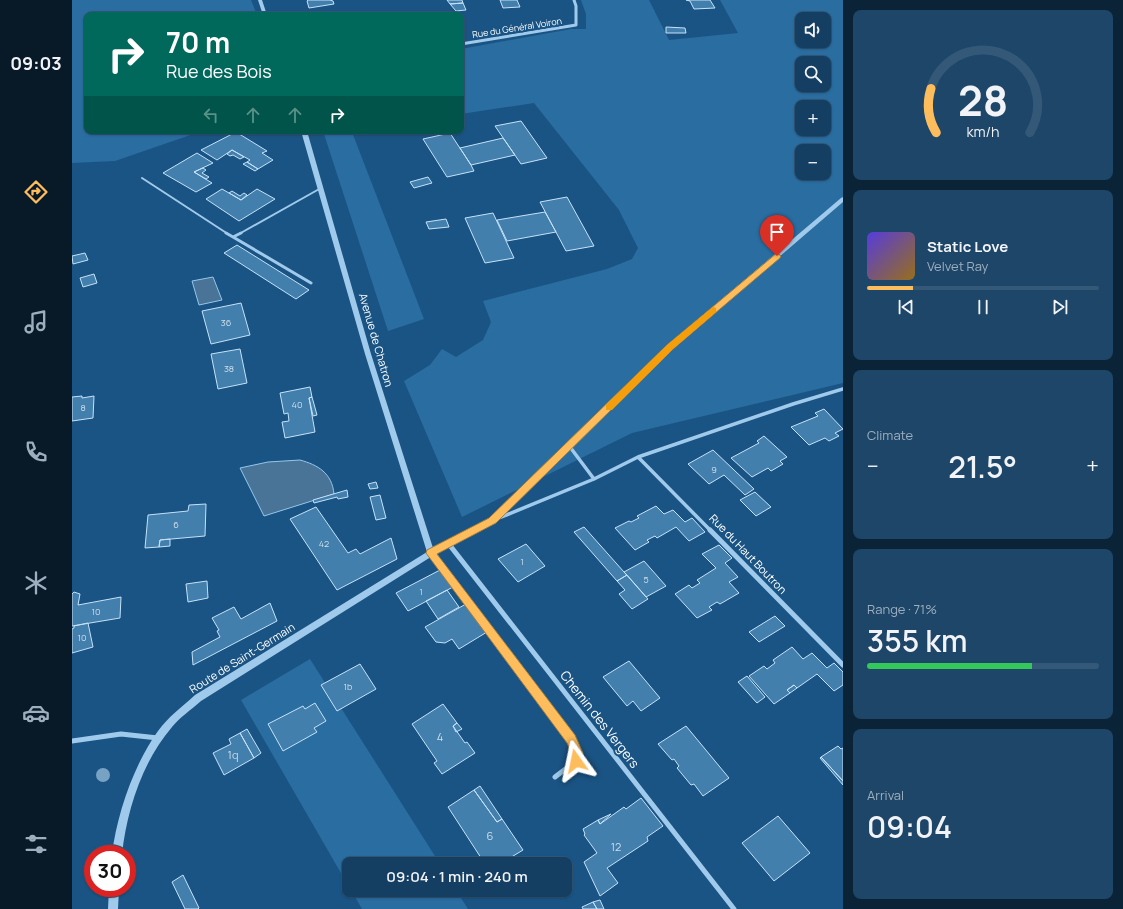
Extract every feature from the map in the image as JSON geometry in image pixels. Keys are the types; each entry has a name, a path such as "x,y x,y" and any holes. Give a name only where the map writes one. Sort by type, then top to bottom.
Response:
{"street":[{"path":"260,0 264,12"},
{"name":"Rue du Général Voiron","path":"464,44 576,25 576,6 574,0"},
{"name":"Avenue de Chatron","path":"305,134 369,358 431,553"},
{"name":"Route de Saint-Germain","path":"118,845 123,819 143,766 158,738 170,723 198,698 431,553 493,520 670,347 843,199"},
{"path":"493,520 594,479 638,457 793,404 843,389"},
{"path":"570,446 594,479"},
{"name":"Rue du Haut Boutron","path":"638,457 843,665"},
{"name":"Chemin des Vergers","path":"448,543 734,909"},
{"path":"431,553 571,739 577,753 576,761 555,777"},
{"path":"72,741 122,734 158,738"},
{"path":"113,909 114,897"}],"lane":[{"path":"142,178 233,237 311,283"},
{"path":"233,237 321,188"}],"shaded area":[{"path":"72,0 251,0 256,12 84,12 84,134 193,134 115,161 72,163"},
{"path":"581,0 649,0 669,40 738,33 720,0 843,0 843,383 632,433 462,517 404,381 430,365 442,349 456,357 483,340 491,322 483,301 607,269 632,259 638,248 619,210 534,103 464,114 464,48 571,29 586,29 586,14"},
{"path":"324,134 353,134 424,319 388,331"},
{"path":"213,277 222,300 199,305 192,281"},
{"path":"300,460 313,464 327,475 333,487 334,494 264,516 240,468 268,462"},
{"path":"310,659 436,857 342,857 342,875 241,700"},
{"path":"355,897 460,897 468,909 362,909"}],"building":[{"path":"308,0 330,0 333,1 334,4 309,8"},
{"path":"447,0 462,0 463,3 450,4"},
{"path":"500,0 517,0 520,7 503,8"},
{"path":"686,0 710,0 715,8 694,9 690,1"},
{"path":"463,3 466,10 456,11 450,4"},
{"path":"666,27 685,28 686,33 666,33"},
{"path":"521,121 547,158 521,164 495,126"},
{"path":"232,134 239,134 267,151 262,153 273,160 258,169 247,162 250,160 232,150 217,160 201,150"},
{"path":"451,134 474,171 447,177 423,139"},
{"path":"503,138 515,155 471,165 460,148"},
{"path":"232,150 244,157 240,159 233,155 230,156 227,154"},
{"path":"197,153 213,163 194,172 212,183 196,192 163,173"},
{"path":"247,162 258,169 255,171 243,164"},
{"path":"203,168 206,170 202,173 209,177 206,179 194,172"},
{"path":"428,177 432,183 414,188 410,182"},
{"path":"222,189 241,200 257,189 275,199 239,221 206,199"},
{"path":"232,191 240,196 244,193 247,195 241,200 229,193"},
{"path":"567,197 594,246 566,251 540,202"},
{"path":"545,212 556,232 507,241 497,220"},
{"path":"493,213 514,258 485,263 465,218"},
{"path":"446,219 449,227 429,229 426,222"},
{"path":"237,245 309,290 296,299 224,253"},
{"path":"85,253 88,260 73,264 72,256"},
{"path":"94,274 97,283 83,287 80,278"},
{"path":"241,303 250,335 211,344 202,311"},
{"path":"240,349 247,383 218,389 211,354"},
{"path":"310,387 312,397 309,398 315,432 285,438 282,422 289,421 288,413 284,414 280,393"},
{"path":"82,396 82,398 94,396 93,418 72,421 72,397"},
{"path":"312,397 317,415 313,416 309,398"},
{"path":"824,409 843,429 835,433 839,436 829,441 825,438 809,445 791,427 818,416 815,413"},
{"path":"764,436 787,457 780,461 783,464 771,471 768,468 752,477 731,458 759,443 757,441"},
{"path":"713,450 754,489 745,495 724,475 709,484 688,464"},
{"path":"376,482 378,488 370,489 368,484"},
{"path":"347,490 348,497 338,499 337,497 314,503 313,500"},
{"path":"755,492 771,507 756,516 740,500"},
{"path":"380,495 386,518 376,520 370,497"},
{"path":"206,504 205,536 160,540 159,547 145,548 148,515 188,511 189,505"},
{"path":"656,506 664,514 673,510 685,522 692,518 705,532 689,541 676,527 657,538 655,536 647,540 649,542 635,550 615,528 639,518 637,516"},
{"path":"316,507 348,553 356,549 360,554 391,538 397,559 337,590 290,519"},
{"path":"584,527 627,575 617,581 574,532"},
{"path":"170,539 170,546 159,547 160,540"},
{"path":"526,544 545,566 518,582 498,559"},
{"path":"719,545 732,558 725,563 738,577 729,582 739,593 720,604 717,602 709,607 712,610 697,618 675,594 689,585 692,588 700,583 697,580 716,568 702,554"},
{"path":"644,561 666,586 646,597 624,572"},
{"path":"440,570 453,587 408,611 396,593"},
{"path":"627,575 648,599 632,609 619,594 625,590 617,581"},
{"path":"207,581 208,598 188,602 186,584"},
{"path":"447,590 459,607 438,619 426,601"},
{"path":"74,592 80,594 78,605 121,597 120,618 72,626 72,594"},
{"path":"270,603 277,621 193,665 192,652 220,637 217,631 219,630 212,618 234,607 241,619"},
{"path":"466,604 487,632 459,649 452,639 445,643 436,642 425,627"},
{"path":"775,616 785,626 759,642 749,632"},
{"path":"88,623 93,647 72,653 72,629 74,626"},
{"path":"792,647 803,659 812,653 827,668 834,663 843,672 843,685 834,691 817,674 797,688 794,685 787,690 790,693 774,704 749,676 764,666 767,669 775,663 773,660"},
{"path":"629,661 660,698 641,711 633,701 627,706 603,677"},
{"path":"360,664 376,689 337,711 321,685"},
{"path":"747,676 765,697 757,703 738,682"},
{"path":"794,685 797,688 790,693 787,690"},
{"path":"315,703 326,721 314,728 317,732 283,751 268,724 303,706 305,709"},
{"path":"443,704 457,723 453,726 465,743 467,742 475,753 442,774 434,763 437,761 412,724"},
{"path":"457,723 462,729 456,732 453,726"},
{"path":"686,726 729,778 703,796 694,784 691,785 677,768 679,766 674,759 672,760 658,744"},
{"path":"247,729 261,753 254,758 240,733"},
{"path":"240,733 254,758 224,775 213,753 231,744 229,739"},
{"path":"838,746 841,749 843,748 843,781 821,757"},
{"path":"821,757 843,781 843,785 820,758"},
{"path":"480,786 502,819 497,822 474,790"},
{"path":"474,790 497,822 502,819 523,850 512,857 480,857 448,807"},
{"path":"641,798 663,826 647,837 648,841 607,868 618,883 600,896 584,862 597,853 584,835 583,829 598,820 600,824 624,807 626,809"},
{"path":"611,814 600,824 598,820"},
{"path":"778,816 810,853 774,881 742,843"},
{"path":"183,875 199,908 198,909 185,909 172,882"},
{"path":"600,900 604,909 597,909 593,902"},
{"path":"593,902 597,909 583,909 582,907"}],"slow traffic":[{"path":"609,407 670,347 713,310"}],"route":[{"path":"576,761 577,753 571,739 431,553 493,520 670,347 777,256"}]}
